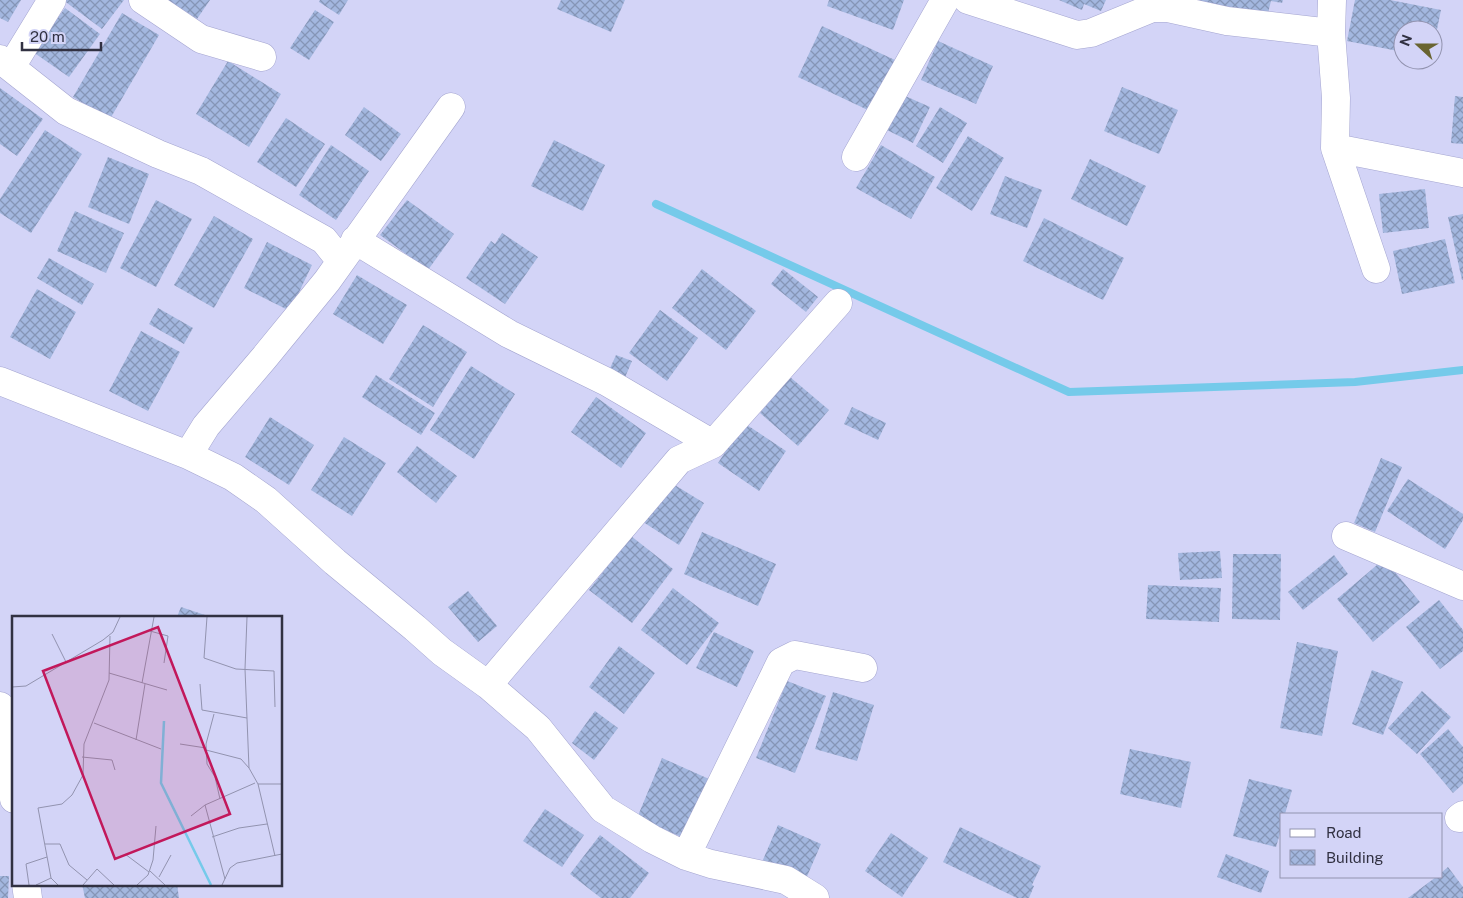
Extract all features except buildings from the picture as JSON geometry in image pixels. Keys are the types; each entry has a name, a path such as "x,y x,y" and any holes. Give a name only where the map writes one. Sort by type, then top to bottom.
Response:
{"street":[{"path":"52,0 5,63 66,111 158,154 201,171 324,240 348,250 509,334 607,382 713,444"},
{"path":"143,0 201,39 262,57"},
{"path":"856,157 944,0"},
{"path":"968,0 1077,35 1091,33 1152,8 1168,8 1227,21 1331,33"},
{"path":"1332,0 1331,33 1336,98 1335,148 1376,269"},
{"path":"188,456 206,426 327,281 451,107"},
{"path":"1335,148 1463,173"},
{"path":"488,685 679,460 713,444 838,303"},
{"path":"0,381 188,456 233,477 266,500 335,562 442,652 488,685 538,728 603,809 652,839 686,856 711,864 786,880 815,898"},
{"path":"1346,536 1463,586"},
{"path":"686,856 782,662 795,655 863,668"},
{"path":"1,714 12,786"}],"waterway":[{"path":"656,204 1069,392 1355,382 1463,370"}]}
